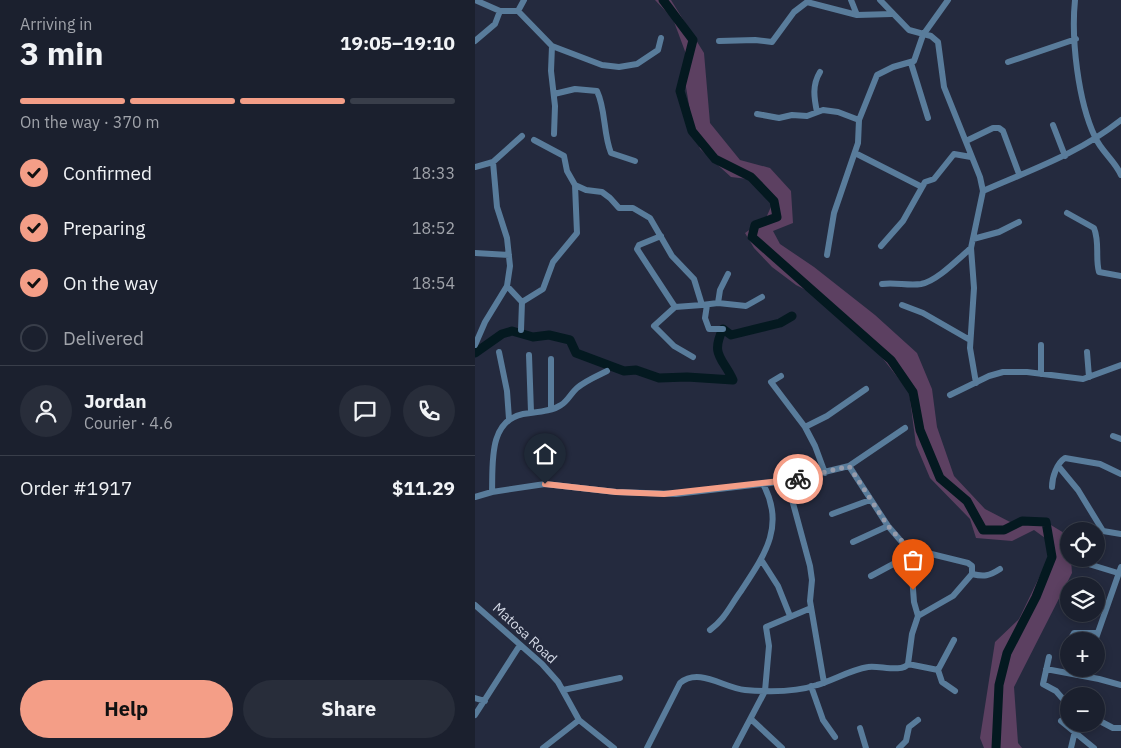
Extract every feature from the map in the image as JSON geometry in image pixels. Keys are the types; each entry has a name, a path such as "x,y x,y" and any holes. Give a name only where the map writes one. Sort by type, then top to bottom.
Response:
{"street":[{"path":"475,0 500,11 518,11 552,46 603,65 619,67 637,64 658,50 661,38"},
{"path":"518,11 524,0"},
{"path":"851,0 857,15"},
{"path":"880,0 892,14 913,32 931,36 938,42 945,87 980,177 983,191 971,248 974,288 969,340 976,383"},
{"path":"827,255 833,213 855,153 861,126 859,120 877,76 893,67 911,63 915,59 923,35 948,0"},
{"path":"1075,0 1076,39 1081,93 1096,140 1121,175"},
{"path":"719,42 755,40 772,42 794,12 807,1 857,15 892,14"},
{"path":"475,41 495,24 500,11"},
{"path":"1008,62 1076,39"},
{"path":"552,46 551,71 554,94 554,134"},
{"path":"911,63 928,118"},
{"path":"817,112 814,97 816,78 820,72"},
{"path":"554,94 575,89 597,91 603,108 607,144 611,153 635,161"},
{"path":"757,114 779,118 807,116 823,110 838,112 859,120"},
{"path":"983,191 1019,174 1065,156 1096,140 1121,120"},
{"path":"1053,125 1065,156"},
{"path":"966,141 993,128 999,128 1003,131 1019,174"},
{"path":"475,167 493,162 521,136"},
{"path":"522,302 543,289 553,262 577,233 575,185 567,171 564,156 534,140"},
{"path":"855,153 922,187"},
{"path":"881,246 903,221 925,182 934,179 954,154 971,157"},
{"path":"475,346 485,322 507,286 511,261 497,207 493,162"},
{"path":"575,185 586,190 602,192 611,198 619,208 633,208 646,214 672,256 694,279 704,305 705,318 709,329 723,329"},
{"path":"1067,213 1094,228 1098,240 1097,264 1099,272 1121,276"},
{"path":"973,239 999,232 1019,222"},
{"path":"661,236 639,245 637,249 675,307"},
{"path":"882,284 902,282 920,284 931,280 971,248"},
{"path":"475,253 509,255"},
{"path":"718,303 720,290 728,274"},
{"path":"507,286 522,302 521,330"},
{"path":"693,357 674,346 654,326 675,307 718,303 746,306 762,297"},
{"path":"902,305 923,313 969,340"},
{"path":"1041,345 1041,374"},
{"path":"499,352 507,390 509,418"},
{"path":"1087,352 1089,377"},
{"path":"529,355 531,412"},
{"path":"551,359 551,409"},
{"path":"951,395 1003,372 1061,377 1089,377 1121,365"},
{"path":"492,492 494,448 501,426 509,418 563,405 576,388 607,371"},
{"path":"781,376 771,382 805,427 815,446 825,473"},
{"path":"805,427 827,416 866,389"},
{"path":"475,498 492,492 545,484 616,492 664,494 787,481 849,466 905,428"},
{"path":"1113,436 1121,438"},
{"path":"1052,487 1052,478 1062,459 1072,458 1100,464 1121,474"},
{"path":"647,748 680,683 685,679 699,676 728,687 765,691 824,683 867,667 903,668 908,664 912,634 918,616 910,553 888,526 849,466"},
{"path":"1059,467 1079,490 1101,528 1108,533 1121,534"},
{"path":"787,481 810,566 812,580 811,608 824,683"},
{"path":"710,630 726,616 762,561 774,519 771,497 763,484"},
{"path":"832,514 870,500"},
{"path":"853,542 888,526"},
{"path":"871,576 910,553 968,563 972,566 972,574 953,596 918,616"},
{"path":"762,561 778,586 790,616"},
{"path":"1097,632 1120,570 1105,567"},
{"path":"972,574 985,577 1000,569"},
{"name":"Matosa Road","path":"475,605 542,664 563,690 579,720 614,748"},
{"path":"735,748 752,720 765,691 769,646 766,627 811,608"},
{"path":"938,670 954,640"},
{"path":"475,714 520,645"},
{"path":"1049,657 1043,684 1056,691 1060,696"},
{"path":"908,664 938,670"},
{"path":"1046,669 1099,679 1121,686"},
{"path":"938,670 943,682 955,691"},
{"path":"563,690 620,678"},
{"path":"811,686 823,720 835,737"},
{"path":"475,698 485,701"},
{"path":"543,748 579,720"},
{"path":"752,720 782,748"},
{"path":"899,748 906,741 909,727 918,720"},
{"path":"1105,724 1113,728 1121,728"},
{"path":"860,728 866,748"},
{"path":"1071,748 1075,732"},
{"path":"1076,732 1094,748"}],"shaded area":[{"path":"655,0 671,0 704,53 710,123 740,160 770,168 791,191 793,223 773,231 780,244 814,267 875,315 917,353 932,389 937,427 954,476 985,509 1012,523 1041,519 1060,531 1060,567 1072,567 1072,573 1070,577 1060,577 1060,597 1014,687 1018,743 1022,748 984,748 980,738 995,642 1019,619 1048,559 1052,543 1034,530 1012,541 976,538 970,519 930,478 916,445 909,392 866,337 824,299 796,285 772,267 754,248 745,233 766,218 774,200 748,179 731,177 700,149 692,123 684,75 686,54 673,19"}],"waterway":[{"path":"663,0 693,40 680,91 692,131 715,159 751,177 774,201 777,217 755,225 752,237 891,360 913,392 920,430 940,478 967,501 983,530 1004,530 1022,521 1046,522 1052,557 1036,597 1007,653 999,685 996,748"},
{"path":"475,353 502,334 512,331 533,337 549,335 570,340 576,353 624,371 636,370 659,378 687,377 733,380 718,351 719,338 723,329 731,335 780,323 792,316"}],"way so far":[{"path":"798,479 849,466 888,526 910,550 913,590"}],"route":[{"path":"545,484 616,492 677,494 798,479"}]}
